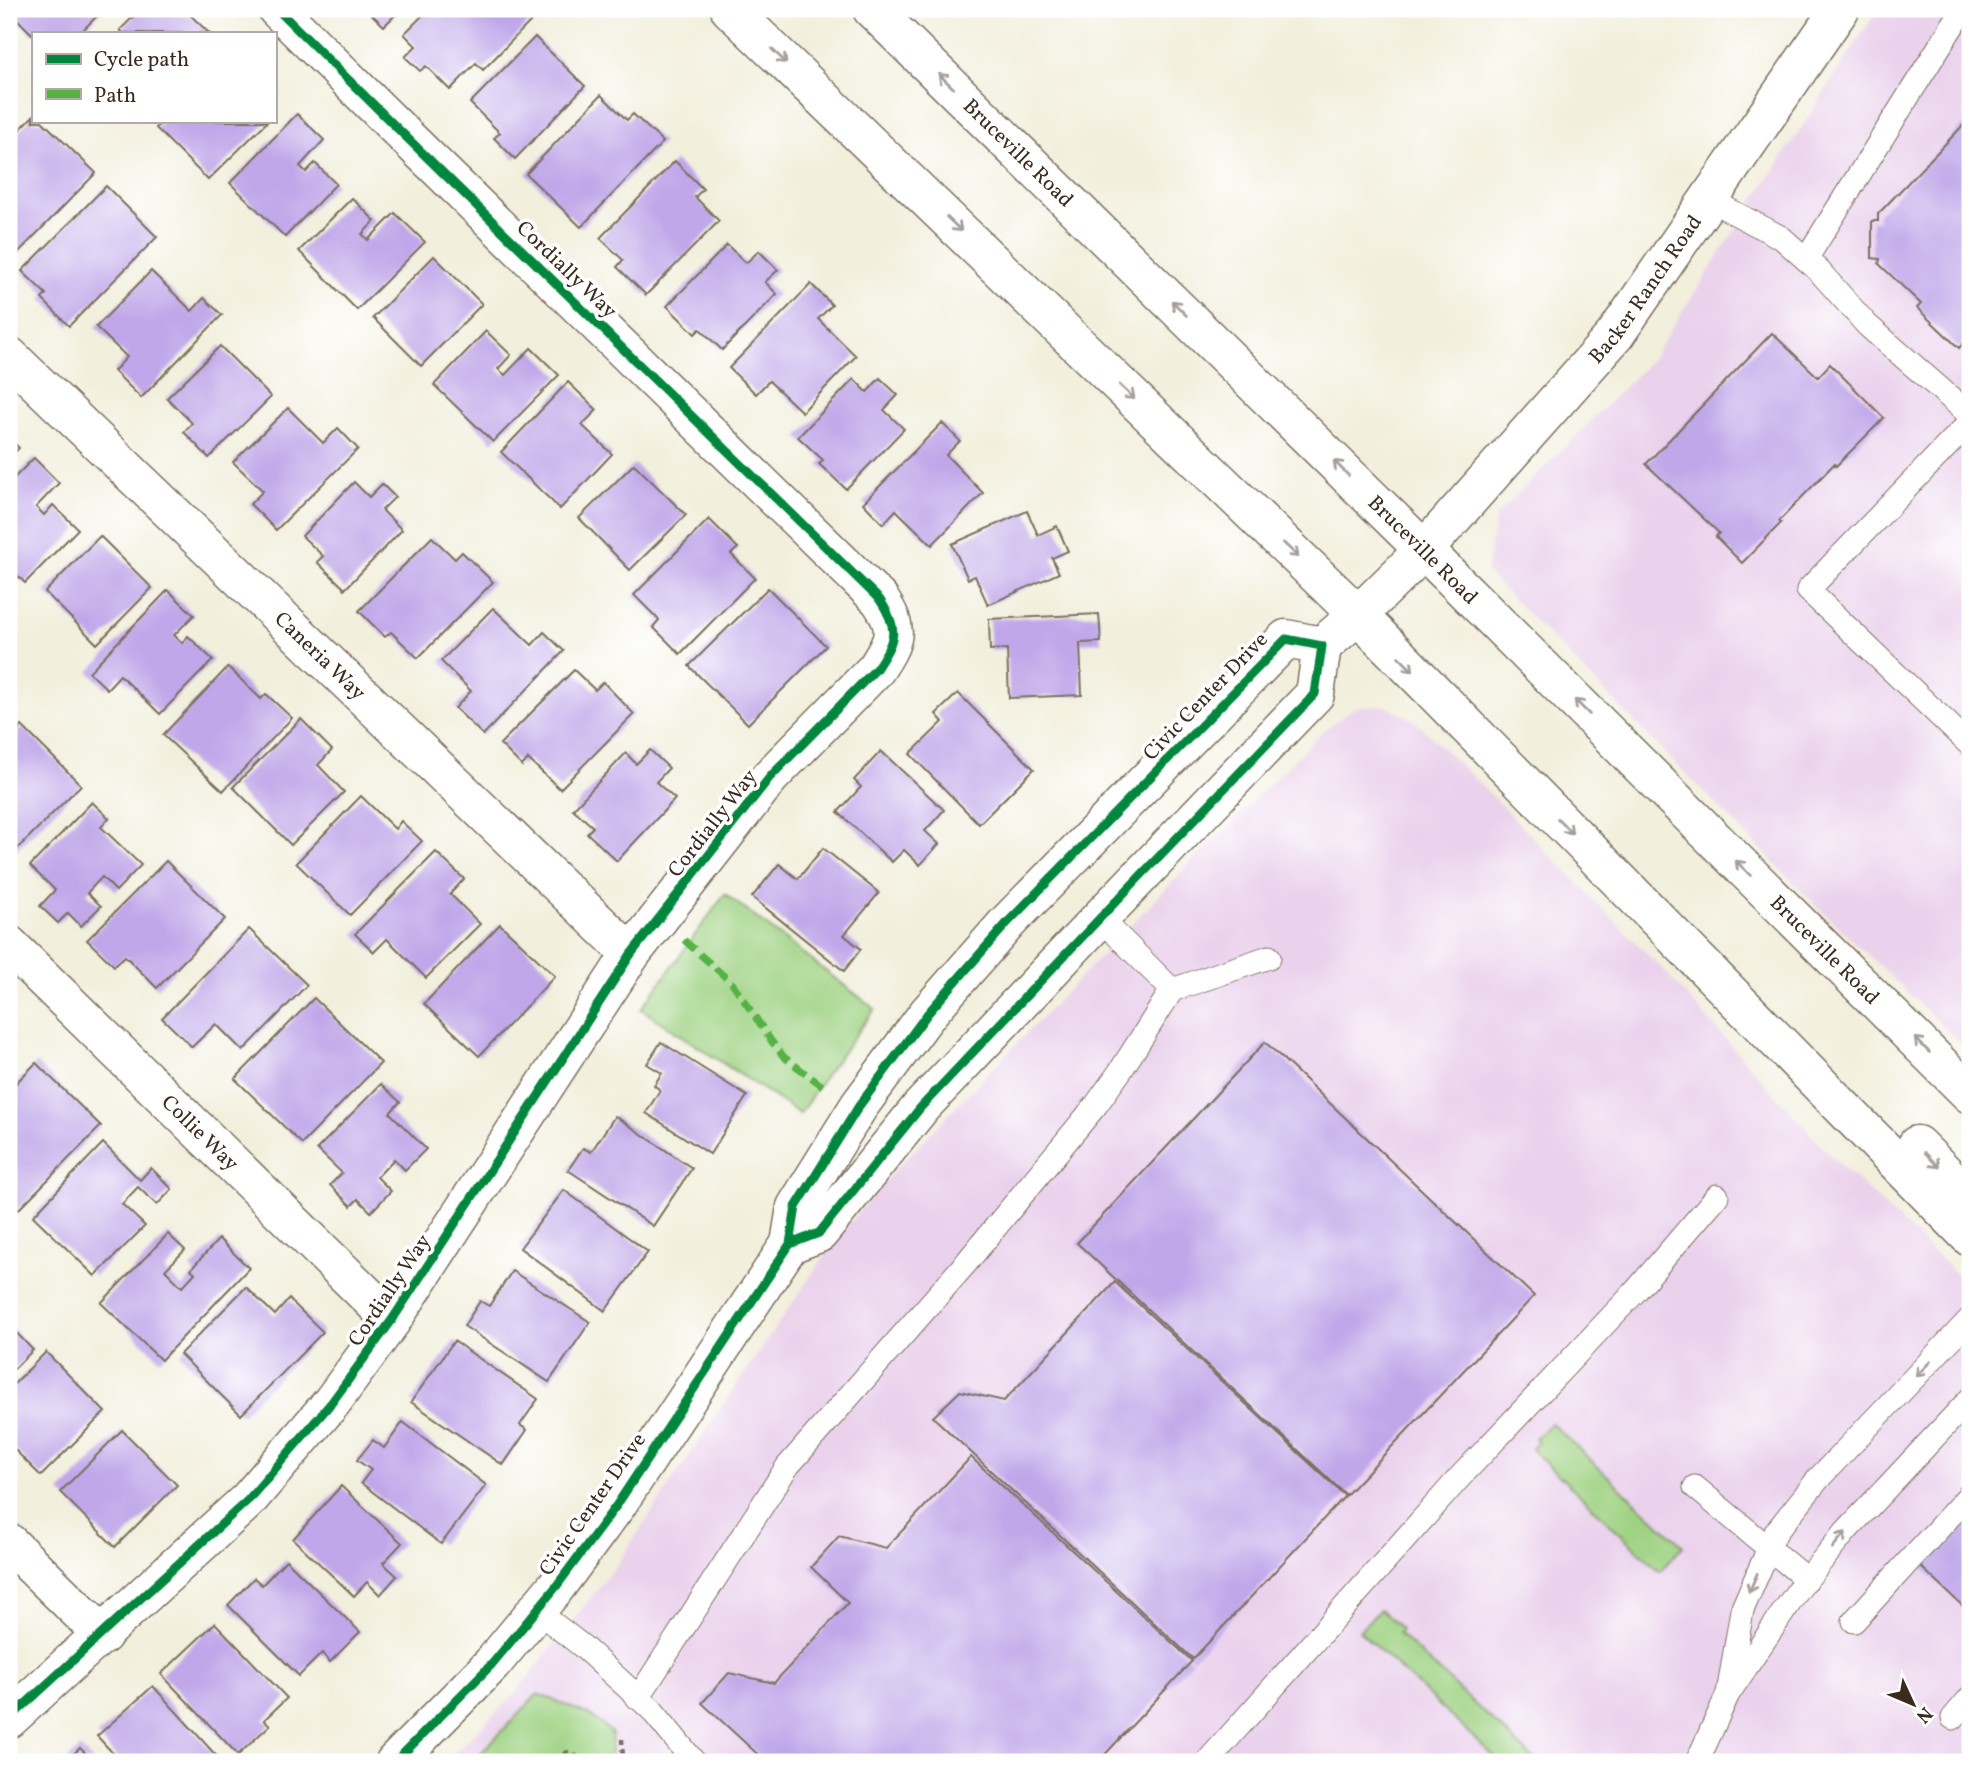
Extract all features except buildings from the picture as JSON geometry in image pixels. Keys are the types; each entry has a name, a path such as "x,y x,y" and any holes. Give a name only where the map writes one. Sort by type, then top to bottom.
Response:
{"street":[{"name":"Cordially Way","path":"9,1719 248,1500 332,1402 392,1320 631,954 770,777 876,668 889,649 894,632 890,615 880,600 277,9"},
{"path":"730,9 1358,615 1970,1237"},
{"name":"Bruceville Road","path":"873,9 1424,550 1970,1094"},
{"name":"Backer Ranch Road","path":"1424,550 1615,335 1840,9"},
{"name":"Caneria Way","path":"9,356 631,954"},
{"path":"790,1244 819,1233 921,1107 1315,694 1321,646 1358,615 1424,550"},
{"name":"Civic Center Drive","path":"395,1762 492,1664 537,1611 616,1506 790,1244 796,1208 859,1106 928,1013 999,932 1286,639 1321,646"},
{"name":"Collie Way","path":"9,945 392,1320"},
{"path":"1712,975 1777,1014 1811,1039 1953,1181 1970,1194"},
{"path":"9,1543 103,1634"}],"lane":[{"path":"1806,259 1962,9"},
{"path":"1708,199 1782,238 1819,271 1867,325 1970,415"},
{"path":"1970,422 1808,590 1970,745"},
{"path":"1100,918 1172,990"},
{"path":"638,1698 787,1467 966,1263 1096,1105 1172,990 1269,957"},
{"path":"1207,1762 1460,1477 1634,1293 1717,1196"},
{"path":"1728,1694 1742,1610 1776,1532 1819,1478 1970,1319"},
{"path":"1696,1762 1728,1694 1806,1579 1846,1531 1970,1399"},
{"path":"1695,1487 1806,1579"},
{"path":"1854,1621 1970,1494"},
{"path":"537,1611 582,1646 651,1709 694,1762"},
{"path":"1953,1718 1970,1698"}],"path":[{"path":"622,1739 622,1762"},
{"path":"558,1762 567,1752 589,1762"}],"shaded area":[{"path":"1878,9 1970,9 1970,1052 1822,911 1486,572 1496,516 1652,359"},
{"path":"1386,706 1414,720 1488,792 1663,970 1830,1155 1970,1287 1970,1762 445,1762 514,1695 619,1562 840,1234 890,1175 1183,871 1323,731 1355,707"}],"green space":[{"path":"725,894 875,1009 800,1114 641,1009"},
{"path":"1551,1423 1683,1546 1660,1571 1531,1449 1538,1441 1535,1438"},
{"path":"1380,1609 1401,1629 1398,1633 1537,1762 1500,1762 1359,1631"},
{"path":"538,1694 590,1715 612,1733 610,1762 589,1762 567,1753 558,1762 472,1762"}],"marked path":[{"path":"684,940 733,984 784,1057 824,1087"}],"cycle path":[{"path":"9,1719 248,1500 332,1402 392,1320 631,954 770,777 876,669 893,635 893,627 880,600 277,9"},
{"path":"395,1762 492,1664 555,1588 616,1506 790,1244 796,1207 859,1106 928,1013 1008,922 1286,639 1322,646 1315,694 921,1107 819,1233 790,1244"}]}
